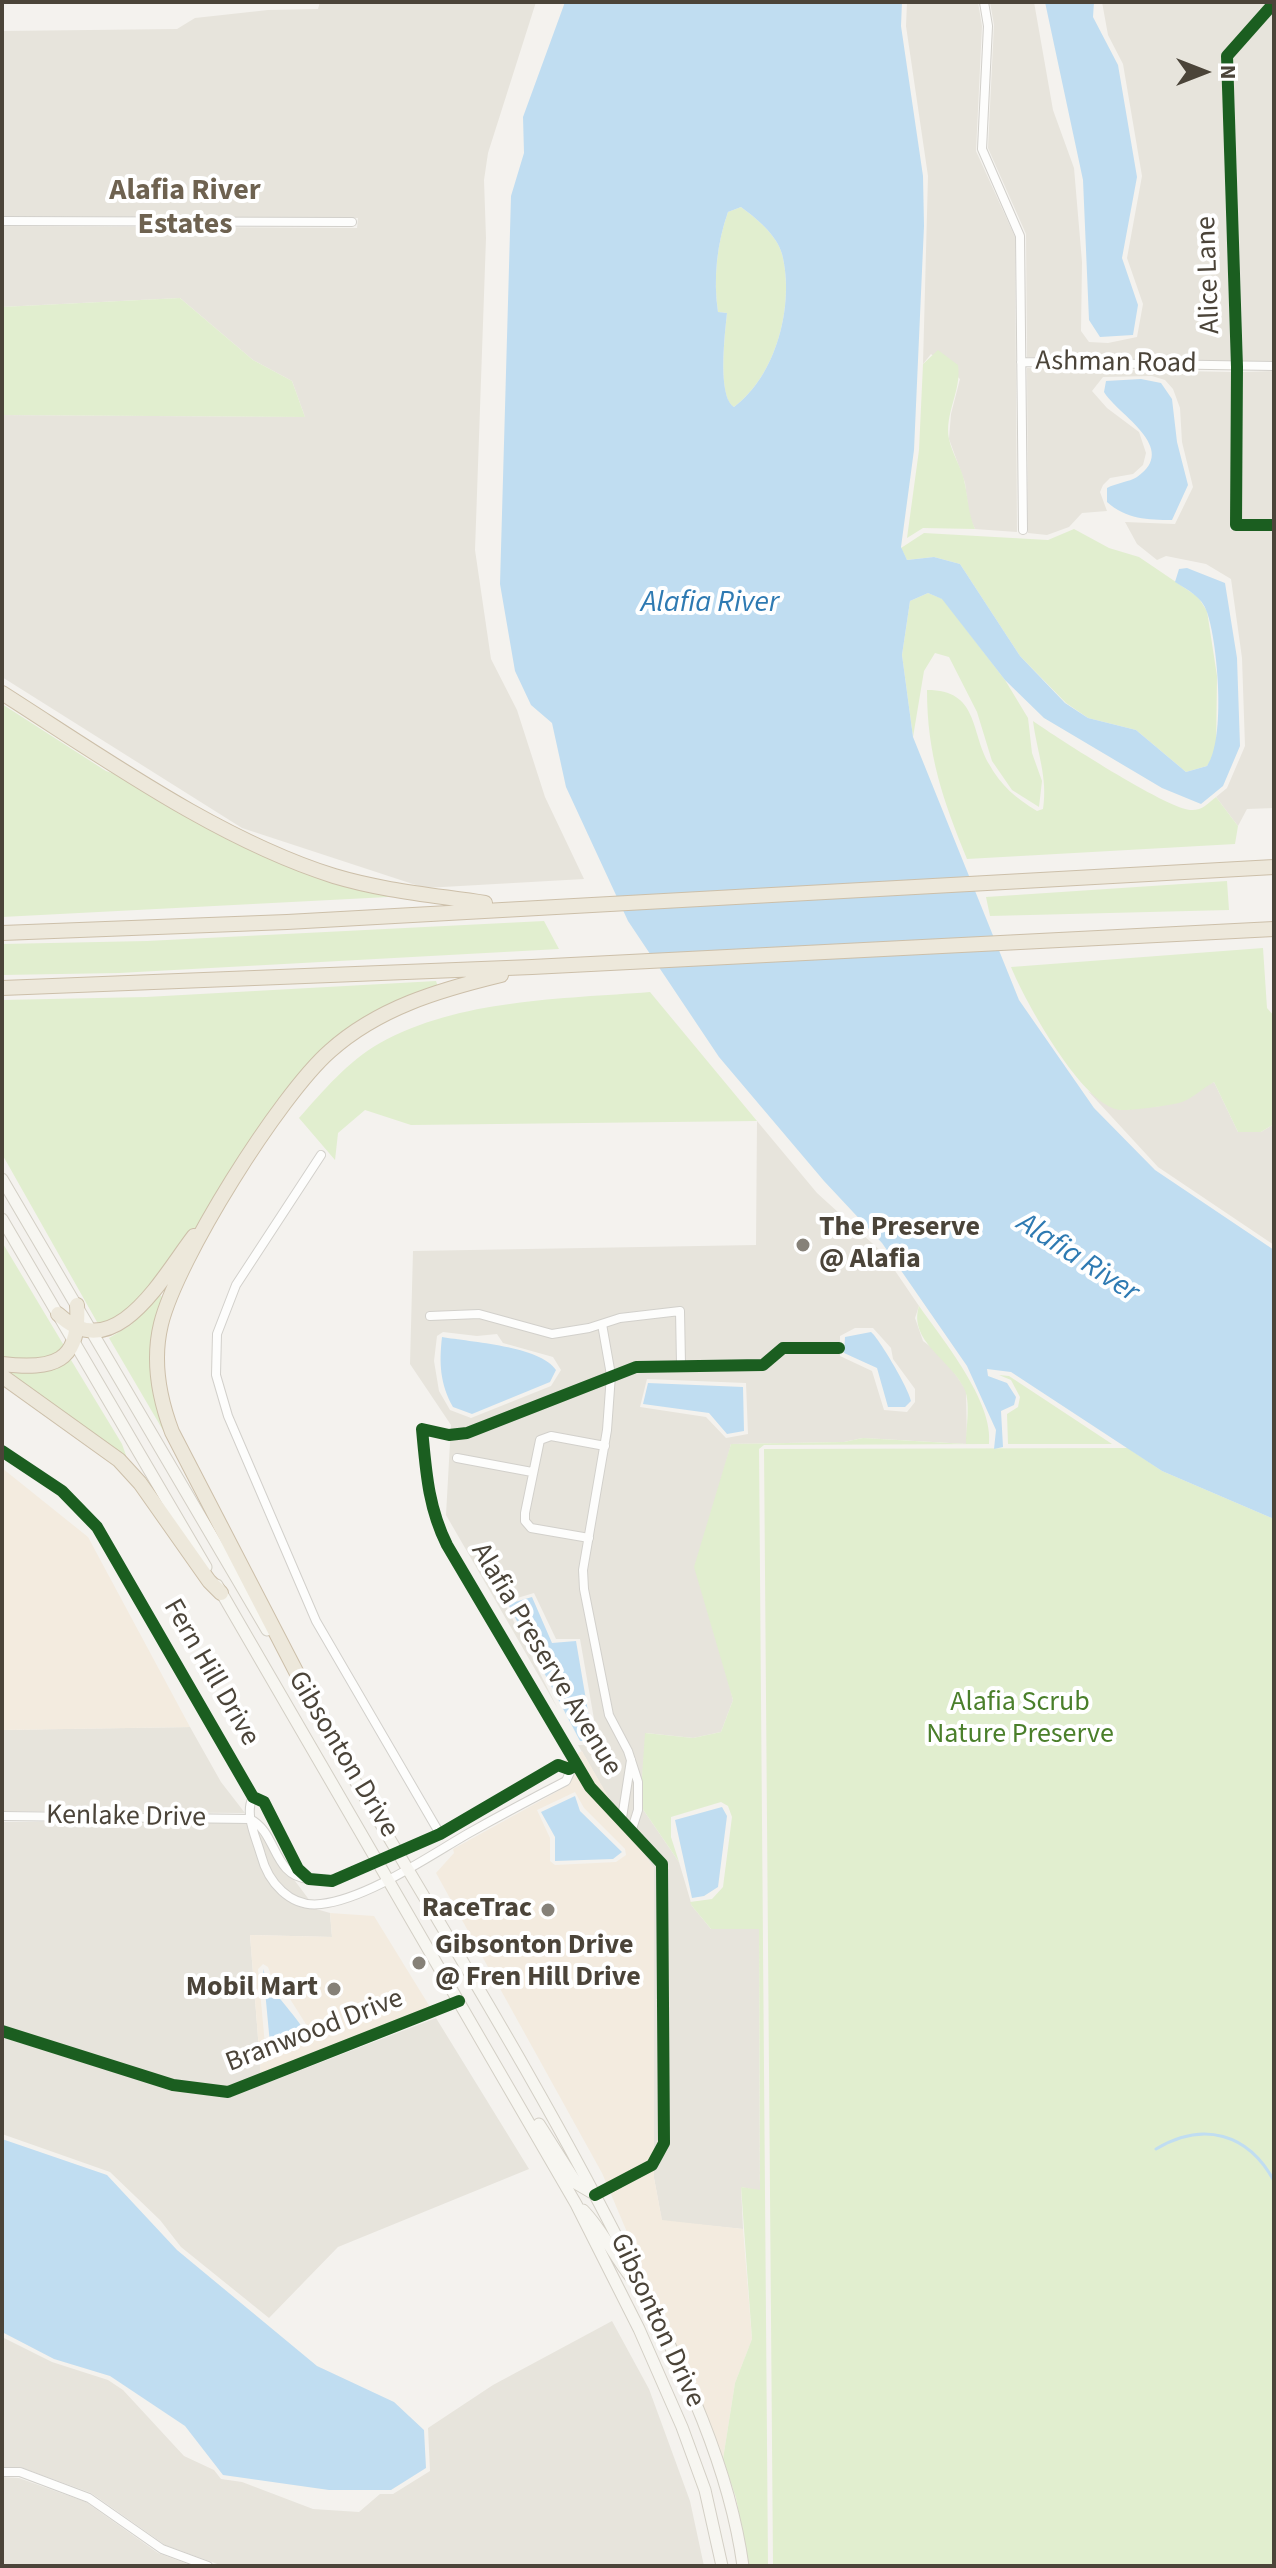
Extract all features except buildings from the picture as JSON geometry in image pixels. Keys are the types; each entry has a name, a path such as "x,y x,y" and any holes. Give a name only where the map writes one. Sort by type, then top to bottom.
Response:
{"highway":[{"path":"2,693 237,836 285,858 334,876 422,897 527,907"},
{"path":"2,933 1274,867"},
{"path":"2,988 532,967 1273,929"},
{"path":"332,1741 188,1465 161,1399 157,1362 163,1317 173,1290 222,1201 298,1084 331,1050 401,1005 454,987 532,967"},
{"path":"2,1364 27,1367 53,1363 76,1336 120,1325 137,1309 222,1201"},
{"path":"76,1336 77,1305"},
{"path":"58,1314 76,1336"},
{"path":"2,1376 119,1460 140,1483 209,1581 221,1593"}],"main road":[{"name":"Gibsonton Drive","path":"2,1179 399,1851 595,2195 645,2293 719,2464 743,2566"},
{"path":"2,1219 58,1314"},
{"name":"Gibsonton Drive","path":"76,1336 221,1593 378,1858 576,2204 639,2329 682,2427 705,2490 722,2566"},
{"path":"513,2093 538,2122 577,2184 595,2195"},
{"path":"576,2204 596,2224 618,2263 645,2293"}],"street":[{"name":"Ashman Road","path":"984,2 988,26 982,149 1020,236 1021,362 1274,366"},
{"name":"Alice Lane","path":"1274,3 1227,56 1237,367 1236,525 1274,525"},
{"path":"2,221 352,222"},
{"path":"1021,362 1023,530"},
{"name":"Gibsonton Drive","path":"321,1155 236,1285 217,1334 216,1375 228,1416 316,1621 440,1834"},
{"path":"430,1316 479,1314 552,1334 620,1318 680,1311 681,1364"},
{"path":"602,1324 611,1375 605,1446 583,1570 586,1606 609,1715 631,1759 638,1782 638,1810 632,1829"},
{"path":"611,1375 636,1367 681,1364 763,1365 783,1348 839,1348"},
{"name":"Alafia Preserve Avenue","path":"595,2195 652,2165 664,2143 662,1864 573,1767 433,1517 422,1429 449,1435 467,1433 611,1375"},
{"path":"589,1538 541,1531 528,1524 525,1513 532,1472 537,1445 545,1437 605,1446"},
{"name":"Fern Hill Drive","path":"2,1451 62,1491 97,1527 253,1797 264,1802 298,1869 309,1879"},
{"path":"457,1458 532,1472"},
{"path":"622,1818 631,1759"},
{"path":"250,1819 259,1825 285,1869 298,1878 332,1881 378,1858 440,1834 558,1765 573,1767 566,1781 408,1869 321,1904 287,1896 269,1878 250,1819 248,1806 253,1797"},
{"name":"Kenlake Drive","path":"2,1816 250,1819"},
{"name":"Branwood Drive","path":"2,2031 173,2085 228,2092 459,2001"},
{"path":"2,2472 20,2472 89,2498 162,2549 208,2566"}],"shaded area":[{"path":"320,2 536,2 488,153 484,180 486,238 475,550 491,659 517,710 545,797 584,879 425,888 242,828 2,677 2,415 305,417 292,381 253,360 180,298 2,307 2,226 357,228 358,218 2,216 2,31 177,29 195,18 268,10 318,9"},
{"path":"907,2 978,2 982,26 976,151 1015,237 1017,532 975,529 969,516 965,483 949,439 951,414 960,379 931,354 923,364 928,176 906,26"},
{"path":"990,2 1034,2 1053,110 1074,168 1082,262 1081,331 1089,342 1108,343 1137,337 1143,304 1127,258 1142,176 1123,64 1108,35 1102,2 1268,2 1221,56 1231,361 1027,357 1026,234 988,148 994,25"},
{"path":"1274,11 1274,361 1243,361 1233,58"},
{"path":"1027,368 1231,372 1230,530 1274,530 1274,808 1247,809 1238,826 1216,797 1227,788 1245,746 1242,658 1231,579 1206,564 1166,556 1157,560 1137,544 1125,522 1175,524 1193,487 1182,442 1180,408 1173,389 1165,380 1152,376 1103,377 1092,391 1107,408 1139,432 1146,453 1143,465 1133,474 1110,478 1103,485 1100,492 1107,511 1082,513 1069,527 1047,535 1028,533"},
{"path":"1274,371 1274,520 1242,520 1243,372"},
{"path":"1214,1082 1238,1132 1261,1132 1274,1124 1274,1245 1158,1167 1088,1091 1121,1110 1160,1106"},
{"path":"757,1121 817,1193 883,1253 919,1306 915,1318 923,1341 943,1356 966,1390 967,1444 863,1438 844,1442 731,1444 716,1501 720,1646 733,1700 721,1732 693,1738 646,1733 640,1805 679,1862 692,1906 711,1929 759,1928 760,2191 741,2187 743,2229 662,2221 654,2178 654,1868 629,1833 578,1745 598,1742 580,1639 556,1639 534,1593 504,1602 558,1709 446,1515 451,1425 410,1364 413,1251 756,1245","holes":["855,1328 873,1328 891,1348 893,1359 915,1389 915,1402 907,1412 884,1410 872,1371 840,1356 840,1336","443,1332 477,1336 497,1334 503,1343 553,1357 561,1370 551,1386 471,1418 450,1410 439,1391 434,1361 437,1336","647,1379 746,1383 748,1434 726,1438 706,1417 640,1407"]},
{"path":"2,1468 88,1537 190,1727 2,1730"},
{"path":"190,1727 221,1782 245,1813 2,1811 2,1730"},
{"path":"582,1751 629,1833 654,1868 654,2178 662,2220 743,2229 752,2339 735,2383 723,2459 602,2173 436,1873 454,1853 453,1849 569,1785 574,1773 584,1766 578,1758 568,1764 563,1762","holes":["575,1792 584,1808 625,1849 626,1855 616,1862 555,1865 550,1861 550,1838 537,1810"]},
{"path":"2,1822 251,1822 316,1909 330,1913 332,1937 250,1935 261,2076 227,2087 206,2086 175,2080 2,2026"},
{"path":"330,1913 374,1916 430,2007 261,2076 250,1935 332,1937","holes":["263,1964 268,1967 276,1989 290,1999 309,2029 301,2039 276,2051 268,2050 265,2045 258,1969"]},
{"path":"436,2018 529,2169 338,2247 269,2318 181,2247 160,2220 110,2172 2,2134 2,2037 171,2090 228,2098"},
{"path":"612,2321 649,2389 690,2501 704,2566 220,2565 165,2545 91,2493 20,2467 2,2467 2,2337 52,2362 108,2380 123,2390 184,2456 214,2470 221,2479 242,2482 313,2509 359,2512 380,2494 393,2494 430,2471 428,2428 493,2385"},
{"path":"2,2477 19,2478 86,2502 158,2553 193,2566 2,2566"}],"green space":[{"path":"741,207 776,240 782,254 786,295 779,338 771,358 749,394 734,407 725,391 723,364 727,313 718,312 716,274 728,212"},
{"path":"180,298 253,360 292,381 305,417 2,415 2,307"},
{"path":"938,350 958,365 958,384 948,430 963,475 975,529 923,528 907,538 919,450 923,364"},
{"path":"1074,529 1109,548 1139,557 1198,597 1207,611 1217,676 1216,753 1207,766 1186,772 1136,730 1088,718 1066,703 1020,656 960,564 934,557 907,560 901,548 924,533 1048,540"},
{"path":"928,593 943,599 1005,680 1028,718 1032,753 1042,781 1039,807 1012,790 992,761 977,712 949,657 935,653 924,671 913,737 902,655 910,601"},
{"path":"927,690 944,692 964,705 994,772 1010,791 1037,811 1043,809 1044,787 1033,721 1112,771 1177,806 1198,809 1216,797 1238,826 1235,844 967,859 933,756"},
{"path":"2,704 106,771 155,788 216,827 388,893 388,897 2,917"},
{"path":"1227,881 1229,910 990,916 986,897"},
{"path":"544,921 559,949 119,973 2,975 2,944 147,941"},
{"path":"1263,948 1267,1008 1274,1016 1274,1124 1261,1132 1238,1132 1214,1082 1177,1103 1126,1110 1106,1105 1073,1072 1057,1050 1028,1003 1011,967"},
{"path":"436,981 438,987 341,1040 141,1298 128,1312 104,1324 97,1322 2,1154 2,1000 146,997"},
{"path":"650,992 757,1121 411,1125 365,1110 338,1133 335,1160 299,1118 357,1059 380,1043 411,1028 477,1009"},
{"path":"2,1242 66,1349 43,1360 2,1359"},
{"path":"158,1293 162,1297 155,1323 164,1432 109,1338 131,1325"},
{"path":"919,1306 975,1391 984,1410 989,1444 764,1445 759,1449 768,2566 749,2566 736,2498 723,2459 735,2383 752,2339 741,2187 760,2190 759,1929 711,1929 692,1906 690,1902 712,1899 723,1887 732,1817 728,1806 721,1802 671,1817 671,1837 679,1862 640,1805 645,1733 693,1738 721,1732 733,1700 694,1567 731,1444 844,1442 863,1438 966,1444 968,1408 964,1388 919,1330"},
{"path":"71,1360 122,1444 128,1461 4,1371 45,1371"},
{"path":"999,1375 1009,1376 1112,1444 1008,1444 1007,1414 1018,1407 1020,1397 1011,1380"},
{"name":"Alafia Scrub Nature Preserve","path":"1128,1448 1162,1471 1274,1519 1274,2566 773,2566 764,1449"}],"water":[{"name":"Alafia River","path":"565,2 902,2 901,26 923,176 924,226 914,450 901,547 907,560 934,557 960,564 1020,656 1065,703 1088,718 1136,730 1186,772 1207,766 1213,753 1218,714 1217,668 1205,607 1190,591 1175,582 1179,569 1187,568 1225,583 1237,658 1240,746 1223,786 1201,804 1162,788 1044,718 1005,680 942,599 928,593 910,601 902,655 913,737 1019,1000 1094,1108 1155,1170 1274,1250 1274,1519 1162,1471 1011,1372 987,1369 988,1376 1007,1383 1016,1397 1014,1405 1001,1411 1003,1447 994,1449 996,1430 967,1366 882,1243 824,1181 719,1057 628,921 566,787 552,723 531,705 515,671 500,584 511,196 524,153 523,117","holes":["741,207 776,240 782,254 786,295 784,317 771,358 749,394 734,407 725,390 723,363 727,313 718,312 716,274 728,212"]},
{"path":"1045,2 1094,2 1093,17 1118,65 1137,177 1122,258 1138,305 1133,335 1100,337 1089,320 1083,180"},
{"path":"1141,379 1161,383 1172,399 1177,442 1188,485 1172,520 1130,515 1107,502 1107,488 1137,477 1149,466 1152,455 1142,432 1104,392 1106,381"},
{"path":"871,1332 905,1387 911,1401 905,1407 888,1407 877,1368 844,1353 845,1337"},
{"path":"442,1337 521,1350 536,1355 556,1370 550,1382 472,1414 453,1407 445,1390 441,1365"},
{"path":"648,1383 743,1387 744,1431 727,1434 709,1413 643,1404"},
{"path":"532,1597 552,1643 576,1641 593,1741 580,1741 508,1604"},
{"path":"575,1796 580,1811 622,1852 613,1859 555,1861 555,1837 541,1812"},
{"path":"722,1807 727,1816 718,1887 704,1896 692,1898 675,1820"},
{"path":"263,1969 276,1993 304,2030 275,2047 270,2044"},
{"path":"2,2139 107,2175 177,2250 317,2366 394,2402 424,2430 426,2468 391,2490 329,2490 223,2475 185,2426 110,2376 54,2359 2,2332"}],"waterway":[{"path":"1156,2149 1191,2135 1223,2136 1251,2152 1274,2181"}],"cycle path":[{"path":"1274,3 1227,56 1237,367 1236,525 1274,525"},
{"path":"595,2195 652,2165 664,2143 662,1864 590,1787 447,1545 432,1503 422,1429 449,1435 467,1433 636,1367 763,1365 783,1348 839,1348"},
{"path":"2,1451 62,1491 97,1527 253,1797 264,1802 298,1869 309,1879 332,1881 440,1834 558,1765 569,1769 576,1765"},
{"path":"2,2031 173,2085 228,2092 459,2001"}],"place":[{"name":"The Preserve @ Alafia","path":"803,1245"},
{"name":"RaceTrac","path":"548,1910"},
{"name":"Gibsonton Drive @ Fren Hill Drive","path":"419,1963"},
{"name":"Mobil Mart","path":"334,1989"}],"district":[{"name":"Alafia River Estates","path":"185,209"}]}
